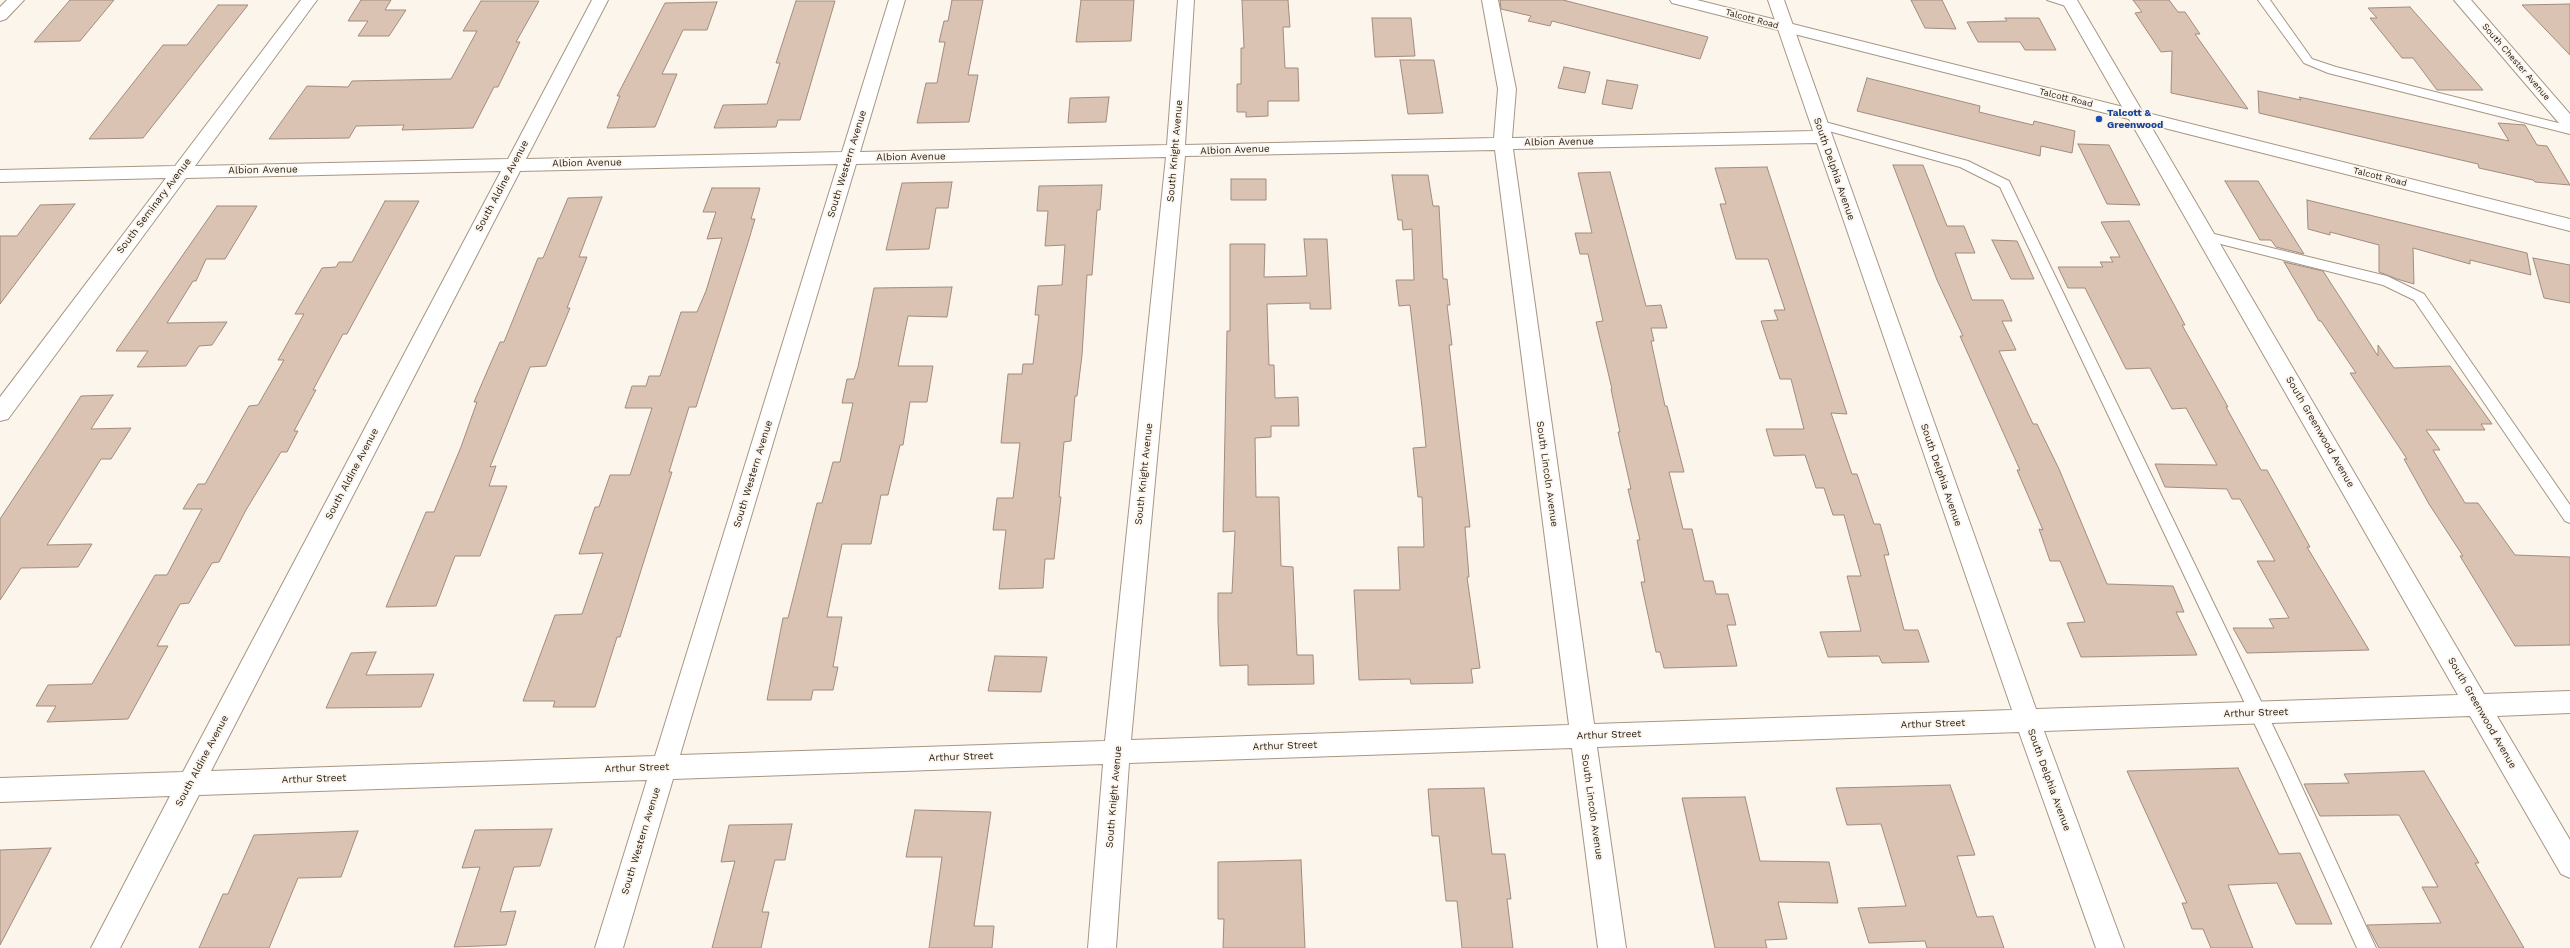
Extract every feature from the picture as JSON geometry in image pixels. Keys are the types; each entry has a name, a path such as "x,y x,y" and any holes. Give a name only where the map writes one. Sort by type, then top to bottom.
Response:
{"street":[{"path":"0,16 16,0"},
{"name":"South Seminary Avenue","path":"0,412 309,0"},
{"name":"South Aldine Avenue","path":"105,948 513,164 600,0"},
{"name":"South Western Avenue","path":"609,948 897,0"},
{"name":"South Knight Avenue","path":"1102,948 1117,752 1176,151 1186,0"},
{"name":"South Lincoln Avenue","path":"1490,0 1507,88 1503,143 1582,736 1612,948"},
{"name":"Talcott Road","path":"1678,0 2570,225"},
{"name":"South Delphia Avenue","path":"1776,0 1820,130 2028,721 2110,948"},
{"name":"South Chester Avenue","path":"2462,0 2570,125"},
{"name":"South Greenwood Avenue","path":"2071,2 2570,865"},
{"name":"Albion Avenue","path":"0,176 1503,143 1820,130"},
{"name":"Arthur Street","path":"0,790 2570,702"}],"lane":[{"path":"2053,0 2071,2"},
{"path":"2264,0 2308,61 2340,72 2570,130"},
{"path":"1820,130 1964,164 2005,184 2257,713 2367,948"},
{"path":"2206,236 2387,281 2419,297 2570,517"}],"building":[{"path":"70,0 114,0 80,41 34,42"},
{"path":"361,0 391,0 385,10 406,10 389,36 358,36 368,21 348,21"},
{"path":"952,0 983,0 968,75 978,75 969,122 917,123 926,83 937,83 945,42 939,42 944,21 948,21"},
{"path":"1081,0 1134,0 1131,41 1076,42"},
{"path":"1242,0 1288,0 1290,27 1283,27 1285,68 1298,68 1299,101 1268,101 1268,116 1246,117 1246,112 1237,112 1237,84 1241,84 1241,48 1244,48"},
{"path":"1500,0 1563,0 1708,37 1700,59 1552,21 1550,26 1528,21 1531,16 1501,9"},
{"path":"1911,0 1942,0 1956,29 1925,28"},
{"path":"2133,0 2169,0 2178,12 2185,12 2200,34 2195,34 2248,109 2171,93 2172,51 2161,52 2135,13 2142,12"},
{"path":"481,1 539,1 516,42 520,42 498,87 494,87 473,128 402,130 404,125 356,126 349,138 269,139 307,86 348,87 352,81 451,79 477,31 463,31"},
{"path":"796,1 835,1 800,120 778,120 776,127 714,128 723,105 767,104 780,63 776,63"},
{"path":"717,2 707,30 683,30 662,74 677,74 655,127 607,128 620,96 617,96 665,3"},
{"path":"2570,4 2570,55 2522,5"},
{"path":"218,5 248,5 143,138 89,139 163,45 187,45"},
{"path":"2410,7 2483,90 2437,90 2413,58 2402,58 2370,18 2377,18 2368,8"},
{"path":"1372,18 1411,18 1415,56 1375,57"},
{"path":"2005,18 2039,18 2056,50 2025,50 2020,42 1978,42 1967,22 2007,21"},
{"path":"1400,60 1434,60 1443,113 1408,114"},
{"path":"1564,67 1590,72 1585,93 1558,88"},
{"path":"1867,78 1980,106 1979,112 2033,125 2034,121 2075,131 2072,153 2041,146 2040,156 1857,111"},
{"path":"1607,80 1638,85 1632,109 1602,104"},
{"path":"2258,91 2301,100 2299,97 2509,141 2498,123 2525,125 2537,145 2547,146 2570,185 2535,182 2533,180 2479,168 2478,164 2259,113"},
{"path":"1109,97 1106,122 1068,123 1070,98"},
{"path":"2078,144 2109,145 2140,205 2107,204"},
{"path":"1893,165 1923,165 1947,226 1964,226 1975,253 1955,253 1972,300 2003,300 2012,321 2002,321 2016,350 1999,351 2033,424 2037,424 2059,469 2107,584 2173,586 2184,612 2176,612 2197,655 2081,657 2067,623 2085,622 2060,561 2050,561 2039,529 2043,530 2017,470 2020,470 1960,336 1963,336 1937,280"},
{"path":"1767,167 1847,414 1831,413 1852,474 1857,474 1874,524 1880,524 1889,555 1884,555 1904,630 1918,630 1929,662 1882,663 1879,656 1828,657 1820,632 1861,631 1847,576 1861,576 1844,515 1833,515 1824,488 1816,488 1805,455 1774,456 1766,429 1804,429 1791,379 1780,379 1761,321 1778,320 1774,310 1785,310 1768,259 1736,259 1720,204 1726,204 1715,168"},
{"path":"1610,172 1646,306 1661,305 1667,328 1651,328 1654,341 1651,341 1665,406 1667,406 1684,472 1669,472 1683,529 1692,529 1704,581 1713,581 1716,594 1728,594 1736,625 1727,625 1737,666 1664,668 1660,652 1656,652 1641,582 1645,582 1637,540 1640,540 1628,489 1631,489 1618,432 1620,432 1612,389 1596,322 1603,321 1588,254 1580,254 1575,233 1592,233 1578,173"},
{"path":"1392,175 1428,175 1433,206 1439,206 1443,279 1447,279 1450,305 1447,305 1452,345 1449,345 1470,527 1465,527 1469,577 1467,577 1480,668 1471,669 1473,683 1411,684 1410,679 1359,680 1354,590 1400,590 1398,547 1424,547 1422,497 1418,497 1413,448 1426,447 1422,407 1410,305 1399,306 1396,280 1414,280 1412,229 1403,230 1402,220 1398,220"},
{"path":"1231,179 1266,179 1266,200 1231,200"},
{"path":"2225,181 2258,181 2304,254 2276,247 2271,240 2260,240"},
{"path":"952,182 948,208 936,208 929,249 886,250 902,183"},
{"path":"1102,185 1100,210 1097,210 1092,275 1087,275 1082,355 1077,396 1075,396 1071,441 1064,442 1059,497 1061,497 1054,559 1045,559 1043,588 999,589 1006,530 993,530 997,498 1013,498 1020,443 1001,443 1008,374 1022,374 1023,364 1033,364 1039,315 1035,315 1038,286 1062,285 1065,245 1045,246 1048,211 1037,211 1039,186"},
{"path":"712,188 760,188 751,219 755,219 696,407 689,407 669,472 672,472 620,637 617,637 595,707 553,707 555,701 523,701 555,615 582,614 603,553 579,554 595,507 599,507 610,475 630,475 652,408 625,408 632,386 646,386 649,376 660,376 681,312 697,312 706,291 722,238 707,239 716,212 703,212"},
{"path":"602,197 579,257 587,257 567,308 570,308 546,366 530,367 490,467 496,466 489,486 507,486 480,556 455,556 436,606 386,607 426,512 434,512 461,447 477,402 474,402 500,342 504,342 538,258 543,258 568,198"},
{"path":"2307,200 2527,253 2531,275 2470,260 2470,264 2413,248 2414,284 2397,279 2379,272 2379,245 2330,232 2330,235 2308,229"},
{"path":"385,201 419,201 347,334 343,334 313,390 316,390 294,431 298,431 287,452 281,452 246,510 219,562 212,563 189,603 180,604 157,646 168,646 128,719 47,722 56,706 36,706 48,685 92,684 155,575 167,575 202,509 183,509 198,484 205,484 249,406 258,405 284,360 278,360 304,314 295,314 322,268 336,267 339,262 352,262"},
{"path":"75,204 0,304 0,236 17,236 40,205"},
{"path":"217,206 257,206 225,259 206,259 196,281 193,281 167,323 227,322 212,345 199,346 186,366 137,367 148,351 116,351"},
{"path":"2129,221 2185,325 2182,325 2261,470 2267,470 2310,547 2307,547 2369,650 2247,653 2233,628 2274,628 2269,619 2289,618 2257,561 2275,561 2240,499 2232,499 2227,489 2165,487 2155,464 2217,465 2186,408 2172,409 2150,368 2126,369 2085,288 2068,288 2058,267 2103,267 2100,262 2113,262 2110,257 2120,257 2101,222"},
{"path":"1304,239 1327,239 1331,309 1310,309 1310,303 1267,304 1269,365 1274,365 1275,398 1298,397 1299,426 1271,426 1271,437 1255,438 1256,497 1279,497 1281,566 1293,567 1297,655 1313,655 1314,684 1248,685 1248,665 1220,666 1218,621 1218,593 1232,593 1235,531 1223,532 1227,331 1230,331 1230,244 1265,244 1264,277 1307,276"},
{"path":"1992,240 2017,241 2034,279 2011,279"},
{"path":"2533,258 2570,265 2570,303 2544,298"},
{"path":"2284,262 2323,271 2378,356 2378,345 2394,368 2450,366 2492,424 2481,424 2485,430 2426,430 2440,450 2433,450 2465,503 2478,503 2515,555 2570,557 2570,645 2515,646 2460,556 2463,556 2429,504 2404,459 2407,459 2350,373 2356,373 2321,321 2319,321"},
{"path":"952,287 947,317 908,316 898,366 933,366 927,402 910,402 903,445 900,445 888,495 881,495 871,544 842,544 827,617 842,617 833,667 838,667 833,690 813,690 811,700 767,700 783,618 788,618 817,503 822,503 833,462 840,462 853,403 842,403 847,379 854,379 858,367 874,288"},
{"path":"113,395 91,429 131,428 111,459 101,459 47,545 92,544 78,567 21,568 0,600 0,519 81,396"},
{"path":"376,652 366,675 434,674 421,707 326,708 351,653"},
{"path":"995,656 1047,657 1041,692 988,691"},
{"path":"2238,768 2279,854 2300,853 2332,924 2296,924 2277,883 2228,885 2253,948 2211,948 2203,929 2192,929 2182,903 2187,903 2127,771"},
{"path":"2424,771 2479,863 2475,863 2524,948 2379,948 2367,925 2441,923 2422,887 2438,887 2399,815 2320,816 2304,784 2349,783 2344,774"},
{"path":"1950,785 1975,855 1957,856 1977,917 1993,916 2004,948 1927,948 1925,941 1869,943 1858,908 1906,906 1881,824 1847,825 1836,788"},
{"path":"1484,788 1492,854 1505,854 1511,899 1507,899 1513,948 1462,948 1457,901 1446,901 1439,836 1432,836 1428,789"},
{"path":"1745,797 1760,861 1829,862 1838,903 1778,902 1787,939 1765,940 1767,948 1715,948 1682,798"},
{"path":"915,810 991,812 974,926 994,926 992,948 929,948 942,857 906,857"},
{"path":"792,824 785,860 775,860 762,912 769,912 761,948 712,948 735,861 721,862 729,825"},
{"path":"552,829 540,866 514,867 500,912 516,911 506,945 454,947 480,867 462,868 475,830"},
{"path":"358,831 341,877 298,878 269,948 199,948 223,894 228,894 254,835"},
{"path":"51,848 0,945 0,850"},
{"path":"1301,860 1305,948 1223,948 1224,919 1218,919 1218,862"}],"place":[{"name":"Talcott & Greenwood","path":"2099,119"}]}
